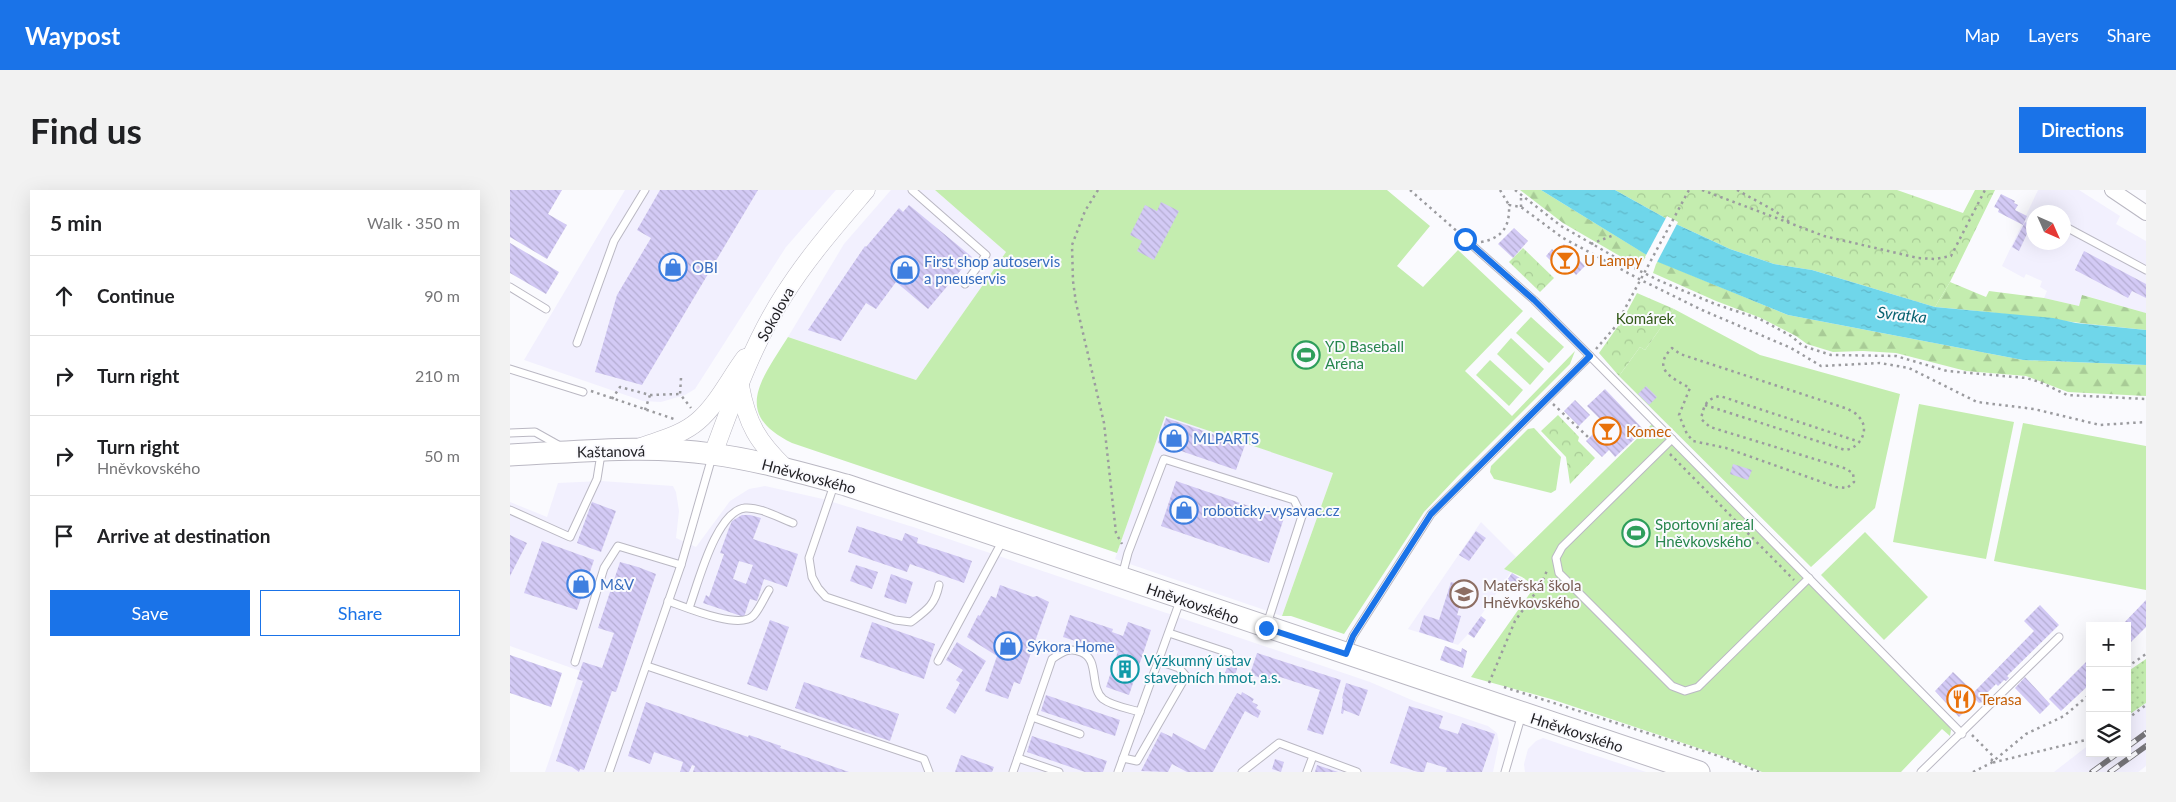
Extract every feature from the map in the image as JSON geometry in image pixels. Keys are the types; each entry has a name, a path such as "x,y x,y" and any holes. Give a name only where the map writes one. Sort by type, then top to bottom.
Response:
{"main road":[{"name":"Kaštanová","path":"510,456 634,450 713,454"},
{"name":"Hněvkovského","path":"713,454 785,468 835,482 1699,772"}],"street":[{"name":"Sokolova","path":"713,454 760,338 783,296 815,250 866,190"},
{"path":"2112,190 2146,213"},
{"path":"634,450 678,433 697,422 760,338"},
{"path":"740,386 745,412 752,427 769,453 785,468"}],"lane":[{"path":"577,343 614,241 645,190"},
{"path":"912,190 986,255 965,284"},
{"path":"2071,230 2146,270"},
{"path":"1465,239 1534,300 1809,578 1964,731"},
{"path":"510,287 546,309"},
{"path":"1346,654 1353,636 1431,514 1590,356"},
{"path":"510,369 583,392"},
{"path":"510,433 535,432 571,452"},
{"path":"1672,439 1562,547 1556,558 1559,573 1672,686 1685,690 1698,687 1809,578"},
{"path":"510,510 570,537 597,478 601,451"},
{"path":"608,772 647,666 681,564 713,454"},
{"path":"1121,579 1128,553 1164,459 1294,500 1302,516 1266,628"},
{"path":"835,482 809,558 812,577 826,597 896,620 910,622 929,609 937,595 939,585"},
{"path":"689,608 712,546 723,523 733,512 745,508 759,510 793,523"},
{"path":"938,661 1003,539"},
{"path":"575,662 604,568 618,546 681,564"},
{"path":"668,601 726,620 743,621 752,617 769,590"},
{"path":"1118,772 1180,599"},
{"path":"1169,633 1229,653"},
{"path":"1921,772 2059,637"},
{"path":"1013,772 1052,659 1062,652 1072,649 1083,653 1090,659 1097,690 1104,700 1140,712"},
{"path":"1124,758 1137,761 1186,676 1179,668 1159,661"},
{"path":"647,666 924,760 929,772"},
{"path":"1504,772 1522,713"},
{"path":"1032,717 1080,734"},
{"path":"1242,772 1279,743 1357,772"},
{"path":"1307,772 1313,756"},
{"path":"1018,758 1059,772"}],"path":[{"path":"1098,190 1085,211 1072,246 1073,281 1076,304 1104,423 1116,533 1128,553"},
{"path":"1410,190 1465,239 1480,242 1492,240 1504,229 1510,220 1509,205 1500,190"},
{"path":"1515,190 1546,215 1591,244 1660,281 1715,304 1760,319 1791,336 1803,346 1832,355 1896,356 1947,371 2026,378 2040,382 2067,395 2146,399"},
{"path":"1590,356 1616,327 1688,190"},
{"path":"1702,190 1824,236 1918,258 1946,259 1954,252 1985,190"},
{"path":"1737,190 1775,211 1795,226"},
{"path":"1521,195 1521,207"},
{"path":"1509,205 1521,207 1567,240 1641,280 1702,310 1791,348 1821,366 1880,362 1909,368 1977,402 2034,409 2100,425 2146,422"},
{"path":"1567,240 1572,232"},
{"path":"1591,244 1614,235"},
{"path":"1705,405 1845,450 1852,449 1860,442 1864,431 1859,416 1848,409 1680,354 1672,348 1664,356 1663,365 1669,376 1690,388 1679,416 1686,434 1693,441 1726,448 1836,487 1847,488 1854,482 1853,473 1844,468 1710,427 1701,419 1705,405 1711,398 1720,396 1860,442"},
{"path":"681,378 680,394 689,404"},
{"path":"613,399 620,387 650,395 680,394"},
{"path":"583,392 591,391 677,420"},
{"path":"645,410 650,395"},
{"path":"1547,398 1589,438"},
{"path":"1663,448 1801,586"},
{"path":"1556,558 1551,560 1541,584 1515,621 1488,683 1725,758 1759,772"},
{"path":"2131,664 2146,654"},
{"path":"1991,763 2026,734 2064,716 2086,697"},
{"path":"2131,716 2146,705"},
{"path":"1964,731 1993,756 1991,763"},
{"path":"1973,772 1991,763 2086,740"}],"shaded area":[{"path":"625,190 836,190 786,247 695,389 685,395 661,402 643,401 524,360"},
{"path":"891,190 935,190 1006,252 916,380 788,337 844,244"},
{"path":"2038,190 2079,190 2120,216 2116,224 2146,241 2146,313 2083,295 2079,306 2044,298 2047,291 2040,287 2042,281 2026,274 2024,278 2002,266 2026,215 2026,250 2071,250 2071,205 2031,205"},
{"path":"1165,415 1333,473 1282,616 1115,559"},
{"path":"601,481 673,486 676,492 679,511 676,538 696,547 730,501 749,489 765,486 823,499 913,527 1370,682 1414,701 1488,726 1497,733 1499,743 1493,772 545,772 580,671 510,646 510,502 547,517 558,483"},
{"name":"Mateřská škola Hněvkovského","path":"1481,522 1516,557 1504,569 1511,572 1468,634 1458,645 1408,629"},
{"path":"2146,703 2146,766 2138,772 2054,772 2086,747 2086,757 2131,757 2131,713"},
{"path":"1543,738 1646,772 1525,772 1524,764 1528,749 1536,741"}],"green space":[{"path":"935,190 1387,190 1430,226 1397,266 1423,287 1458,250 1523,311 1465,371 1512,416 1575,351 1570,364 1424,512 1344,634 1291,616 1282,616 1333,473 1165,416 1117,553 792,443 773,432 762,420 757,408 757,395 769,368 788,337 916,380 1006,252"},
{"path":"1520,190 1541,190 1647,255 1637,266 1563,223"},
{"path":"1615,190 1897,190 1963,213 1975,190 1995,190 1950,282 1935,307 1812,270 1774,264 1730,249 1676,224"},
{"path":"1523,248 1554,278 1540,292 1509,262"},
{"path":"1657,261 1788,315 2023,360 2146,365 2146,396 2068,392 2026,376 1966,371 1896,353 1833,352 1807,344 1796,336 1761,318 1716,301 1653,273"},
{"path":"1950,282 1986,297 1989,291 2044,298 2079,306 2082,295 2146,313 2146,330 1935,307"},
{"name":"Komárek","path":"1637,293 1674,309 1645,350 1640,347 1619,376 1599,353 1623,319"},
{"path":"1674,309 1760,355 1900,394 1875,508 1811,567 1619,376 1640,347 1645,350"},
{"path":"1531,317 1564,347 1549,363 1516,333"},
{"path":"1511,338 1544,369 1530,385 1497,354"},
{"path":"1490,360 1523,390 1509,406 1476,375"},
{"path":"1919,404 2014,422 1986,559 1893,542"},
{"path":"1558,415 1579,437 1578,441 1595,458 1570,484 1566,457 1541,431"},
{"path":"2023,423 2146,446 2146,590 1994,561"},
{"path":"1652,424 1949,726 1951,730 1950,736 1942,729 1901,772 1762,772 1722,756 1551,699 1471,677 1535,586 1522,577 1504,569"},
{"path":"1534,428 1561,457 1556,490 1551,493 1494,479 1490,472 1491,466 1528,429"},
{"path":"1865,532 1928,597 1884,640 1821,575"},
{"path":"2146,659 2146,703 2131,713 2131,712 2131,669"}],"water":[{"name":"Svratka","path":"1541,190 1615,190 1676,224 1730,249 1774,264 1812,270 1935,307 2053,318 2076,323 2146,330 2146,365 2023,360 1788,315 1658,262"}],"pier":[{"path":"1667,216 1678,222 1656,264 1645,257"}],"building":[{"path":"510,190 562,190 548,214 567,225 547,259 510,237"},
{"name":"OBI","path":"660,190 758,190 642,385 595,372 617,295 651,238 637,230"},
{"path":"2001,194 2015,201 2014,203 2018,205 2015,210 2026,216 2023,225 1998,212 1999,209 1994,207"},
{"path":"1161,202 1179,211 1154,260 1137,251 1142,241 1130,235 1145,205 1157,211"},
{"name":"First shop autoservis a pneuservis","path":"909,205 972,257 928,309 896,282 876,309 866,303 841,341 808,330 865,246 899,208 903,212"},
{"path":"2026,222 2026,236 2019,251 2012,247"},
{"path":"1514,228 1528,241 1513,258 1498,244"},
{"path":"510,243 559,272 546,294 510,273"},
{"name":"U Lampy","path":"1564,244 1585,266 1576,275 1567,265 1561,271 1546,256 1552,249 1556,253"},
{"path":"2084,251 2146,284 2146,298 2132,291 2128,298 2075,270"},
{"path":"1646,386 1657,397 1649,405 1638,394"},
{"path":"1605,389 1644,430 1615,457 1609,450 1602,457 1586,441 1604,423 1587,406"},
{"path":"1575,400 1590,415 1579,426 1564,411"},
{"path":"1166,418 1245,445 1236,470 1158,443"},
{"path":"1733,464 1752,470 1748,480 1730,474"},
{"path":"1176,481 1284,518 1269,563 1161,526"},
{"path":"592,502 616,511 601,552 577,543"},
{"path":"742,515 761,518 753,539 798,554 787,587 764,579 757,601 750,599 744,617 703,603 706,595 709,597 724,554 720,553 732,521","holes":["739,561 753,565 746,584 733,579"]},
{"path":"857,526 902,541 905,533 918,538 917,543 972,561 964,583 910,564 907,572 848,552"},
{"path":"1476,531 1486,538 1469,561 1459,555"},
{"path":"510,535 527,543 510,576"},
{"path":"542,541 594,560 577,610 524,593"},
{"path":"620,562 656,574 616,692 612,691 584,770 580,769 579,772 556,761 583,681 577,679 583,662 602,668 614,633 598,628"},
{"path":"856,565 878,572 872,589 850,581"},
{"path":"1512,573 1527,583 1522,590 1507,580"},
{"path":"891,574 913,582 906,604 884,597"},
{"path":"1451,582 1466,586 1457,615 1461,616 1453,643 1419,632 1424,615 1439,620"},
{"name":"Sýkora Home","path":"1000,585 1033,597 1037,596 1049,602 1020,684 1014,682 1008,699 985,691 997,656 967,637 978,615 980,616 991,596 996,598"},
{"path":"2146,600 2146,627 2131,642 2131,622 2125,622"},
{"path":"2040,605 2059,625 2007,676 2009,678 2006,681 2004,680 1998,686 1996,684 1983,697 1984,702 1979,703 1976,700 1959,717 1935,691 1953,672 1974,692 2034,631 2024,621"},
{"name":"Výzkumný ústav stavebních hmot, a.s.","path":"1070,615 1113,629 1112,632 1123,636 1128,622 1151,630 1129,695 1106,687 1118,651 1108,647 1106,651 1063,637"},
{"path":"1481,616 1486,620 1474,638 1468,634"},
{"path":"770,620 789,627 767,691 747,684"},
{"path":"872,622 935,644 924,679 860,657"},
{"path":"957,642 986,661 955,714 946,708 960,683 956,680 963,670 946,660"},
{"path":"1445,646 1461,652 1462,648 1467,651 1463,668 1440,660"},
{"path":"1257,653 1341,680 1323,735 1307,730 1320,690 1277,676 1275,682 1271,680 1271,682 1250,674"},
{"path":"510,655 562,673 551,707 510,693"},
{"path":"1229,662 1238,665 1235,676 1225,673"},
{"path":"2086,662 2086,688 2061,711 2049,699"},
{"path":"2025,677 2050,704 2040,714 2015,688"},
{"path":"804,682 899,714 890,741 795,708"},
{"path":"1346,683 1368,690 1359,716 1344,710 1343,714 1341,713"},
{"path":"1242,692 1254,699 1252,702 1258,705 1256,708 1261,711 1258,718 1245,711 1213,772 1187,772 1172,764 1168,772 1141,771 1161,732 1172,737 1173,733 1205,750 1237,693 1241,695"},
{"path":"1046,695 1120,720 1115,736 1041,711"},
{"path":"646,702 748,737 749,735 781,746 780,748 849,772 693,772 695,766 692,765 689,772 680,772 683,762 654,752 650,764 628,756"},
{"path":"1409,706 1443,716 1439,728 1458,734 1462,723 1495,734 1482,772 1446,772 1447,768 1427,762 1424,772 1418,772 1390,763"},
{"path":"1032,736 1107,761 1103,772 1085,772 1027,752"},
{"path":"961,755 994,767 992,772 955,772"},
{"path":"1275,759 1284,762 1281,772 1272,769"},
{"path":"1317,765 1338,772 1315,772"}],"railway":[{"path":"2131,744 2146,733"},
{"path":"2110,772 2146,746"},
{"path":"2092,772 2113,757"}],"place":[{"name":"U Lampy","path":"1565,260"},
{"name":"OBI","path":"673,267"},
{"name":"First shop autoservis a pneuservis","path":"905,270"},
{"name":"YD Baseball Aréna","path":"1306,355"},
{"name":"Komec","path":"1607,431"},
{"name":"MLPARTS","path":"1174,438"},
{"name":"roboticky-vysavac.cz","path":"1184,510"},
{"name":"Sportovní areál Hněvkovského","path":"1636,533"},
{"name":"M&V","path":"581,584"},
{"name":"Mateřská škola Hněvkovského","path":"1464,594"},
{"name":"Sýkora Home","path":"1008,646"},
{"name":"Výzkumný ústav stavebních hmot, a.s.","path":"1125,669"},
{"name":"Terasa","path":"1961,699"}],"route":[{"path":"1266,628 1346,654 1353,636 1431,514 1590,356 1534,300 1465,239"}]}
